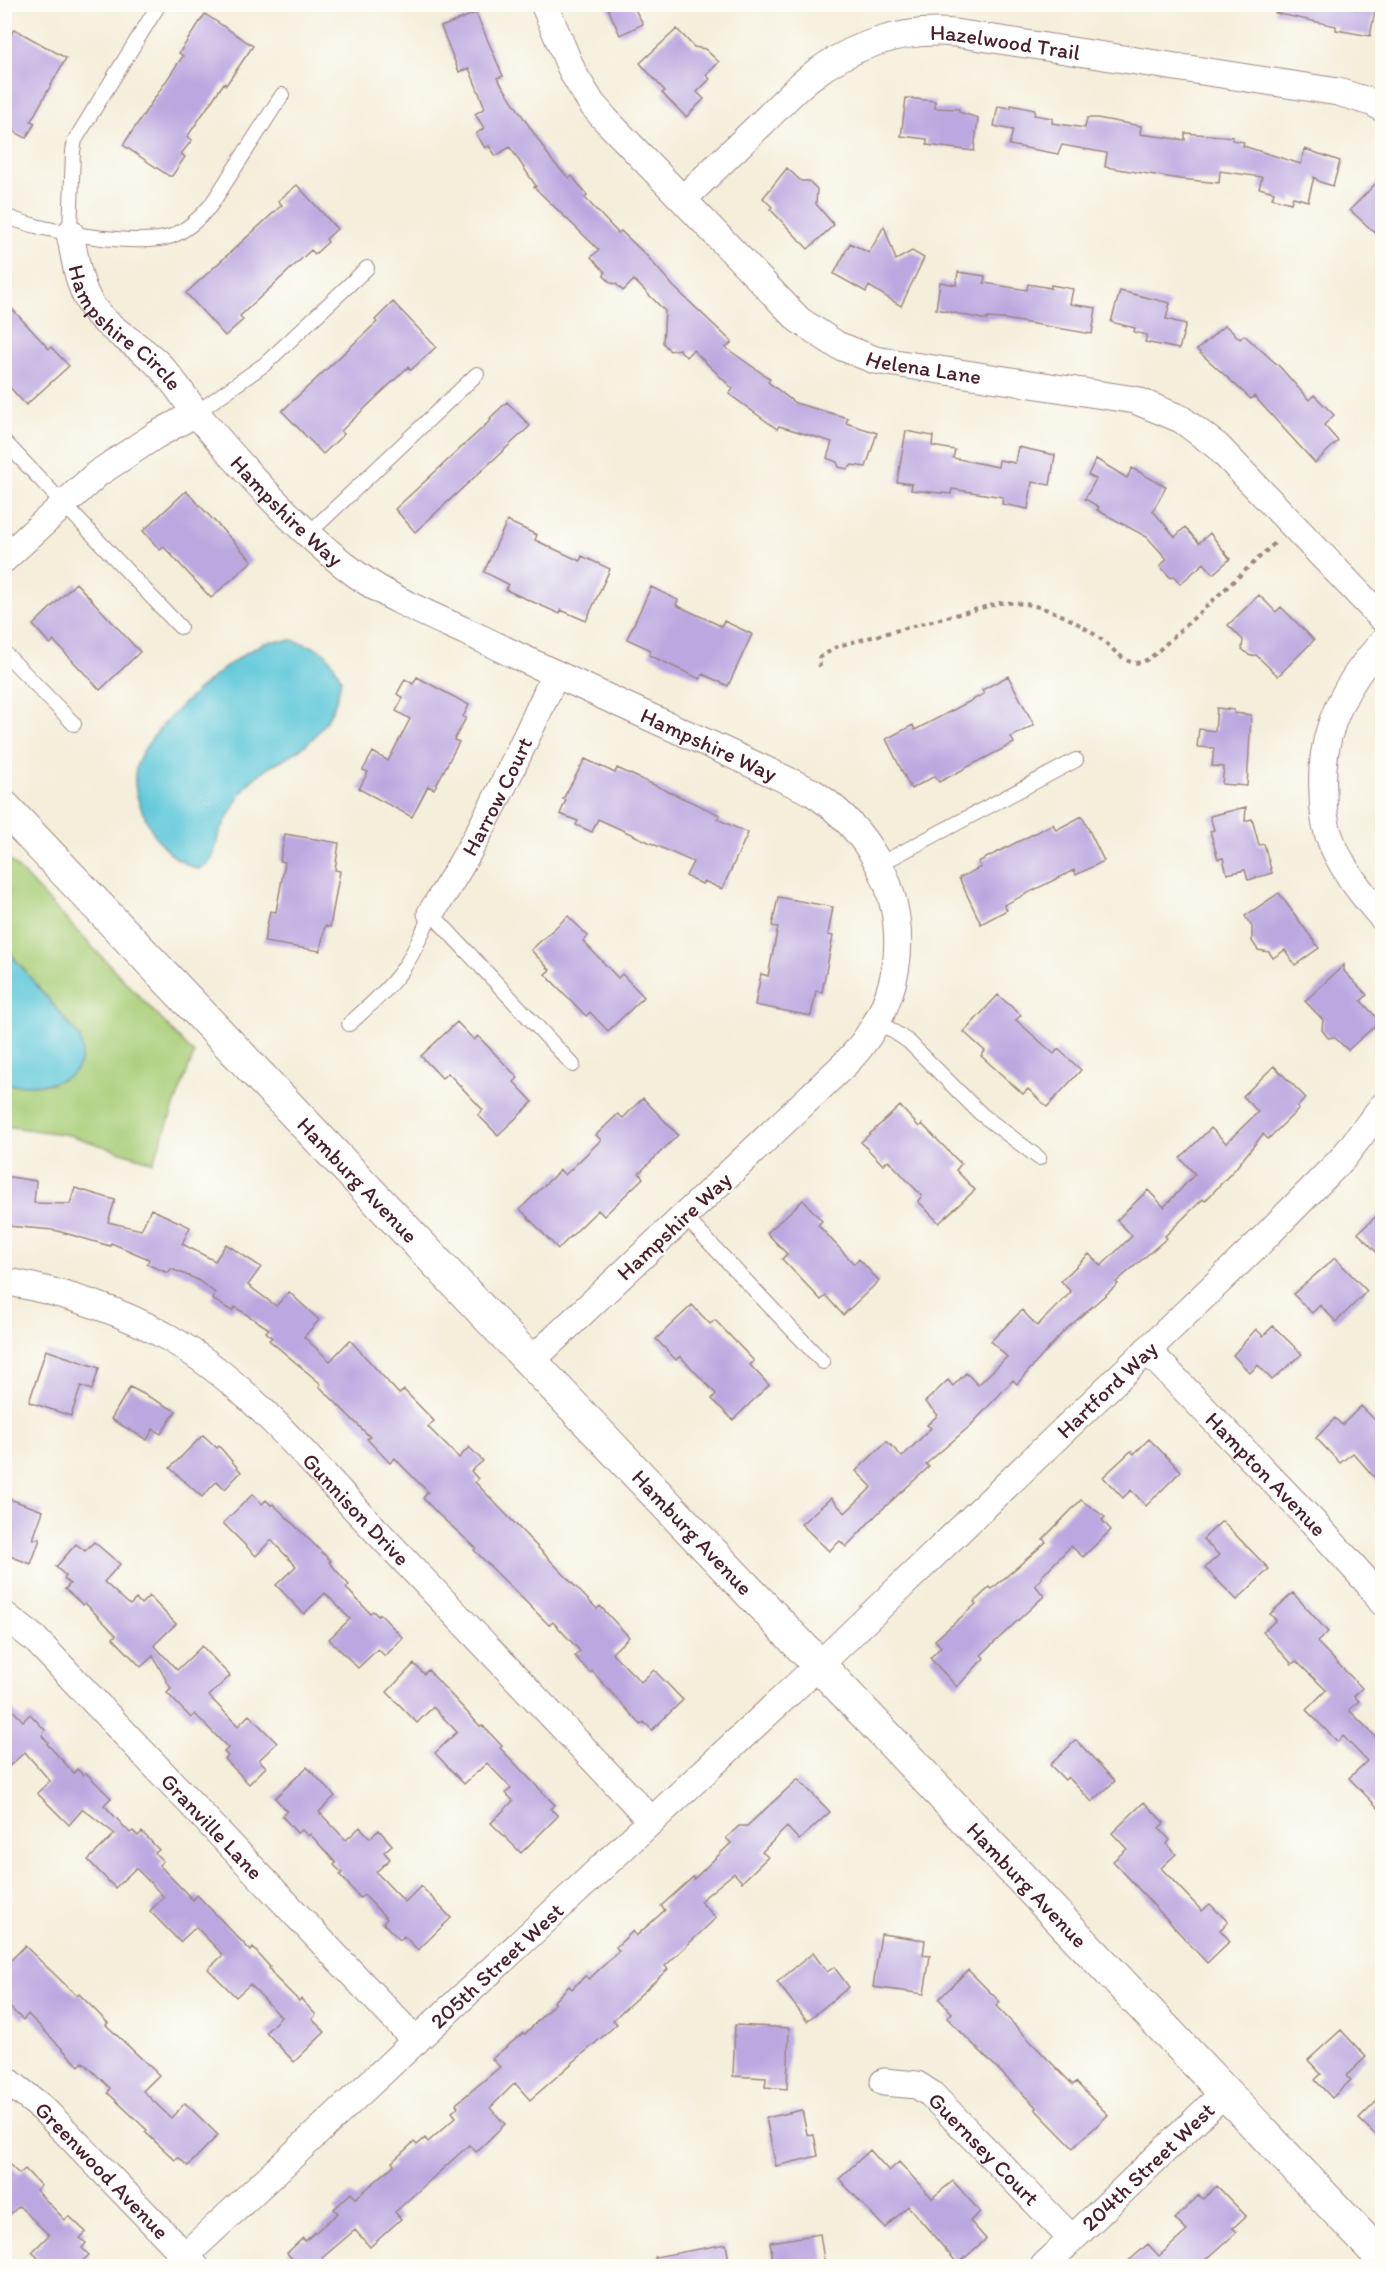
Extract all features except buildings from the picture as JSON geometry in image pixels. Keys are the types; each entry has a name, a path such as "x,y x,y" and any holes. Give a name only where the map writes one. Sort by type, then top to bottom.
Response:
{"street":[{"name":"Helena Lane","path":"544,4 566,60 593,106 795,316 837,345 856,354 890,364 1135,400 1181,419 1212,442 1383,618"},
{"name":"Hazelwood Trail","path":"683,199 808,78 853,50 912,34 937,31 955,33 1314,88 1351,95 1383,108"},
{"name":"Hampshire Circle","path":"70,233 81,283 92,307 114,330 159,365 196,413"},
{"path":"4,559 96,474 196,413"},
{"name":"Hampshire Way","path":"196,413 229,452 309,533 342,563 375,586 555,675 812,792 854,826 886,876 896,911 898,953 891,991 878,1021 855,1055 531,1361"},
{"path":"1383,643 1350,683 1335,711 1324,755 1322,786 1327,830 1340,859 1359,889 1383,917"},
{"name":"Harrow Court","path":"431,914 492,810 555,675"},
{"name":"Hamburg Avenue","path":"4,807 1383,2258"},
{"name":"Hartford Way","path":"820,1664 1307,1196 1361,1137 1383,1107"},
{"name":"Gunnison Drive","path":"4,1281 61,1294 126,1317 190,1351 242,1392 652,1821"},
{"name":"Hampton Avenue","path":"1147,1350 1313,1522 1383,1602"},
{"name":"Granville Lane","path":"4,1615 34,1639 55,1660 416,2041"},
{"name":"205th Street West","path":"185,2263 416,2041 820,1664"},
{"name":"Greenwood Avenue","path":"4,2078 42,2108 63,2129 185,2263"},
{"name":"Guernsey Court","path":"884,2082 917,2085 931,2094 1072,2239"},
{"name":"204th Street West","path":"1044,2266 1226,2091"}],"lane":[{"path":"70,233 75,140 158,6"},
{"path":"4,215 70,233 152,240 171,237 202,216 211,205 282,95"},
{"path":"196,413 265,364 367,268"},
{"path":"309,533 477,374"},
{"path":"4,441 180,627"},
{"path":"4,652 74,724"},
{"path":"880,864 1076,760"},
{"path":"349,1024 381,994 408,961 431,914 573,1065"},
{"path":"878,1021 909,1041 981,1114 1039,1158"},
{"path":"684,1216 823,1362"}],"path":[{"path":"820,667 819,658 838,646 1000,603 1013,602 1032,604 1058,613 1092,632 1131,662 1144,662 1294,525"}],"green space":[{"path":"5,855 194,1054 153,1162 69,1135 5,1126 5,1085 52,1084 80,1037 5,947"}],"water":[{"path":"292,640 318,649 332,661 341,679 332,710 321,729 306,745 250,782 235,803 220,832 213,858 198,869 167,851 151,830 141,809 136,789 136,768 142,753 171,716 231,663 265,643"},
{"path":"5,947 80,1038 82,1054 78,1066 71,1075 47,1083 5,1085"}]}
